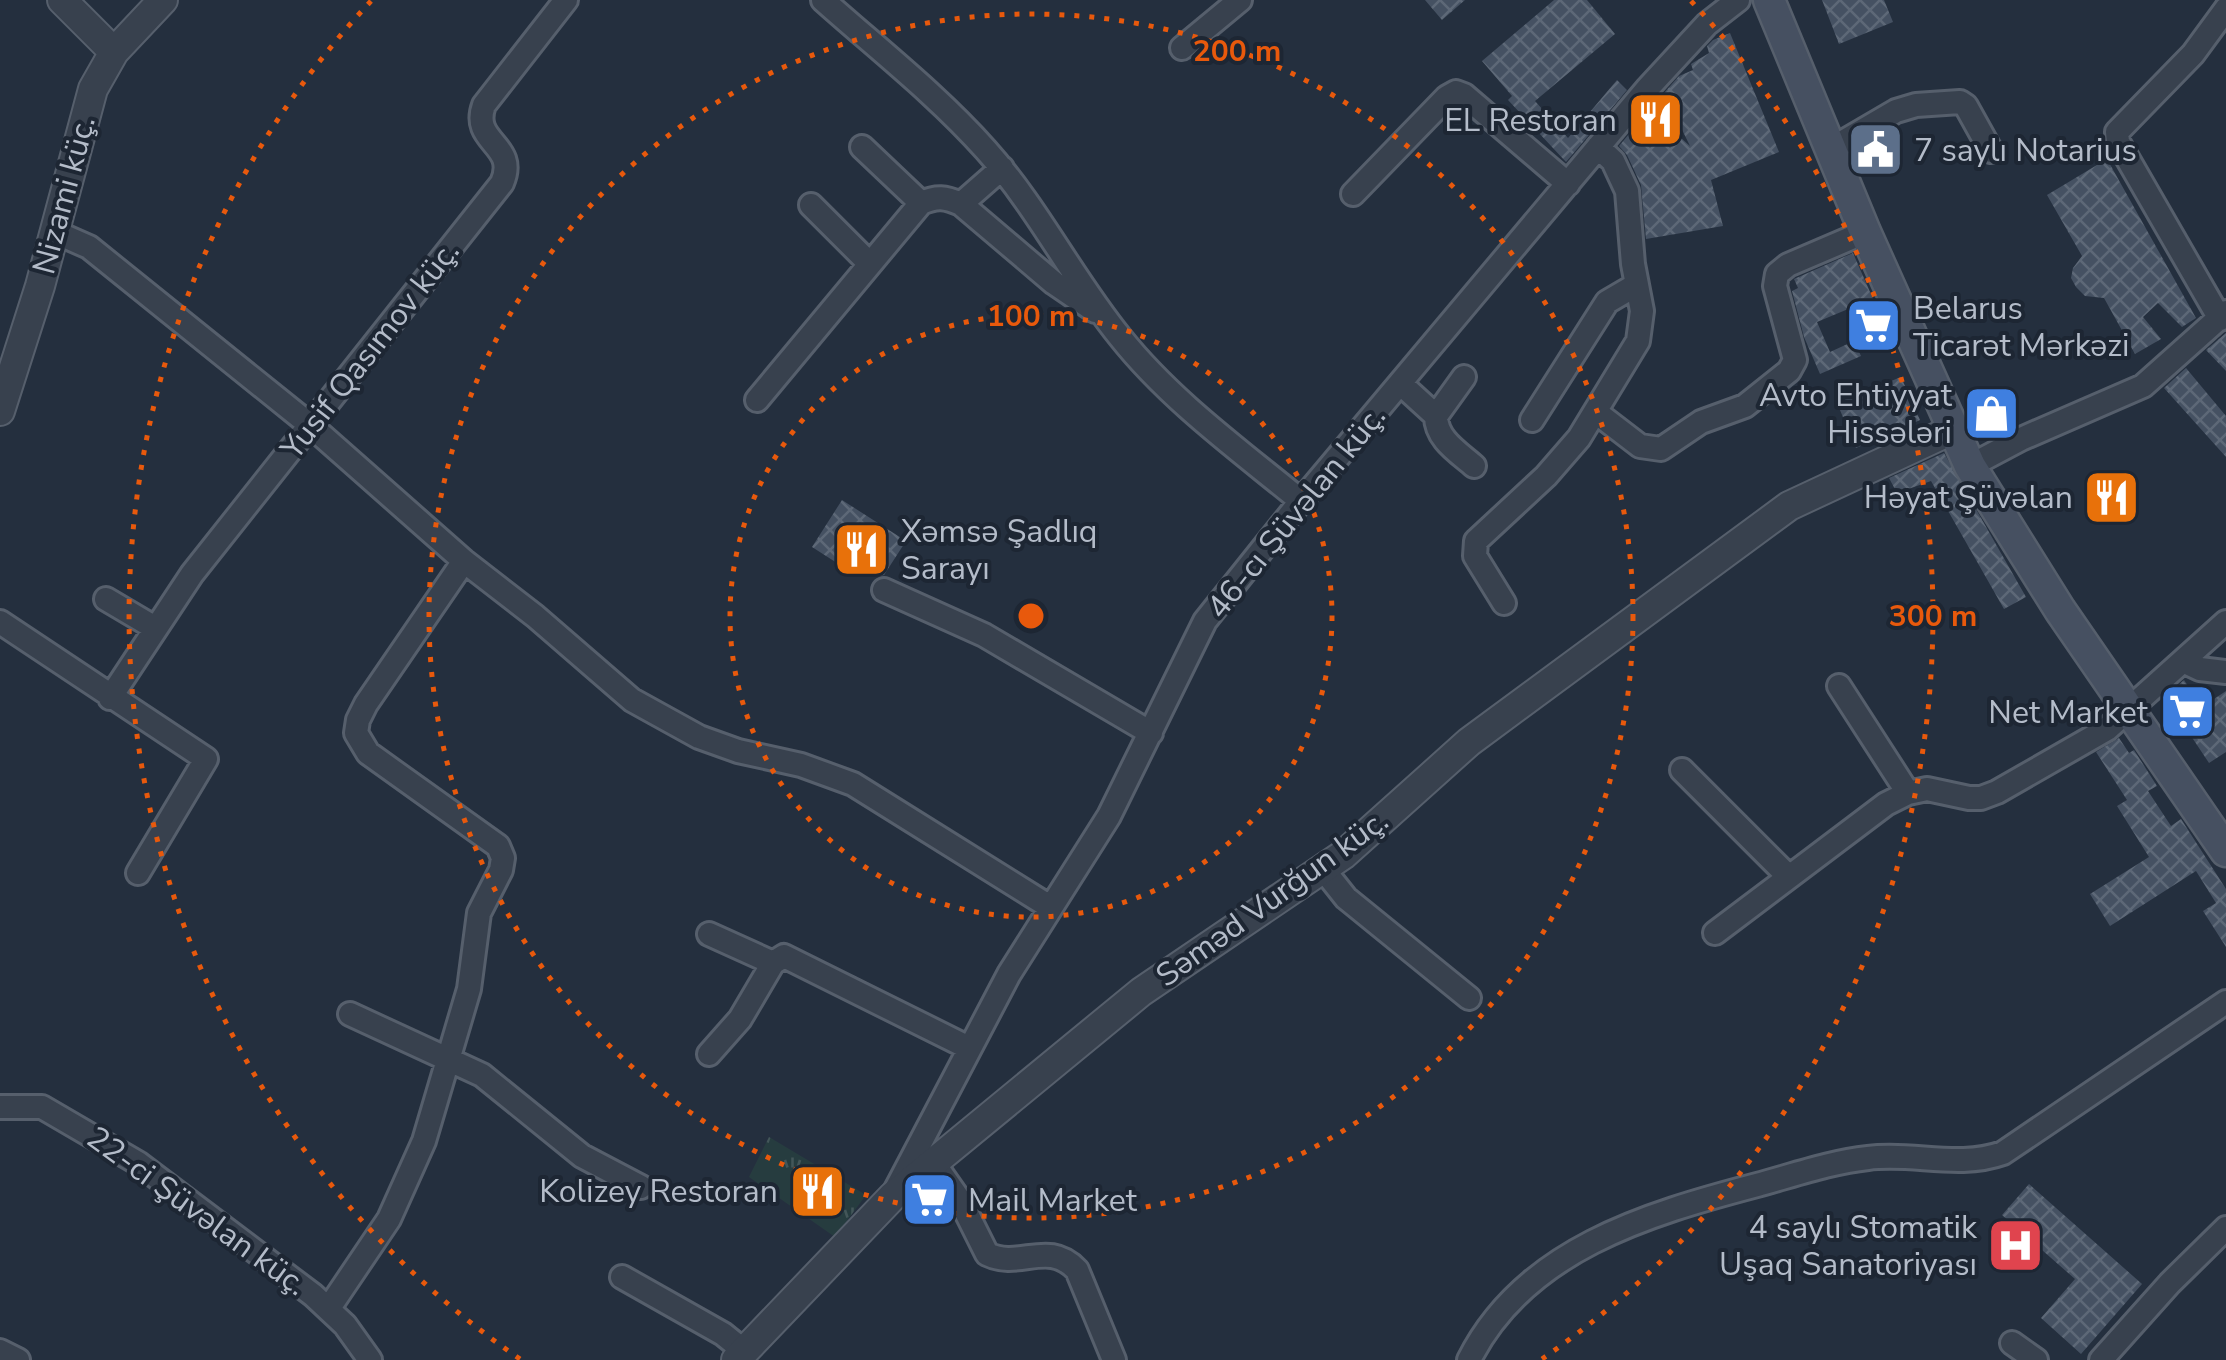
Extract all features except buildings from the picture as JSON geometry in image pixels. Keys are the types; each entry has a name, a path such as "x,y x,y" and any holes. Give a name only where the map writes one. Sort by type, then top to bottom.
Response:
{"main road":[{"path":"1769,0 1865,232 1970,466 2060,610 2226,852"}],"street":[{"path":"62,0 114,52"},
{"name":"Nizami küç.","path":"0,411 55,232 93,88 114,52 163,0"},
{"name":"Yusif Qasımov küç.","path":"110,698 192,574 502,184 506,159 486,134 480,115 566,0"},
{"path":"823,0 961,123 1002,168 1104,317 1133,352 1178,397 1302,501"},
{"path":"1182,48 1240,0"},
{"name":"46-cı Şüvəlan küç.","path":"892,1196 969,1048 1050,908 1097,837 1205,621 1598,147 1707,24 1738,0"},
{"path":"1970,466 2021,439 2143,386 2223,315 2118,142 2116,132 2194,54 2226,9"},
{"path":"1353,194 1456,92 1568,184"},
{"path":"1831,149 1896,112 1960,102 1991,151"},
{"path":"862,147 921,203"},
{"path":"1504,603 1475,556 1476,540 1564,457 1597,412 1638,341 1642,311 1627,191 1612,161 1598,147"},
{"path":"961,204 1002,168"},
{"path":"757,400 921,203 944,197 961,204 1054,283 1104,317"},
{"path":"811,205 869,263"},
{"path":"55,232 89,247 310,424 464,561 566,642 612,686 660,718 738,751 801,765 853,784 1050,908"},
{"path":"1597,412 1650,450 1670,444 1710,417 1746,406 1789,371 1795,360 1775,286 1777,274 1788,265 1865,232"},
{"path":"1532,420 1607,302 1636,285"},
{"path":"1464,377 1436,416 1436,428 1474,466"},
{"path":"1401,384 1436,416"},
{"name":"Səməd Vurğun küç.","path":"740,1356 892,1196 1141,992 1323,869 1469,742 1788,506 1952,430"},
{"path":"329,1308 363,1262 403,1192 424,1141 469,989 480,913 501,870 503,858 498,846 368,754 356,733 366,704 464,561"},
{"path":"884,590 984,635 1151,733"},
{"path":"106,598 154,628"},
{"path":"0,622 206,759 138,872"},
{"path":"1715,933 1886,804 1927,788 1981,798 2086,743 2130,710 2226,622"},
{"path":"2182,660 2200,669 2226,672"},
{"path":"1838,686 1908,793"},
{"path":"1682,770 1788,876"},
{"path":"1323,869 1346,898 1469,998"},
{"path":"709,934 773,963"},
{"path":"709,1054 740,1020 773,963 790,956 969,1048"},
{"path":"1469,1360 1491,1323 1536,1276 1582,1246 1706,1197 1846,1161 1882,1156 1970,1161 2003,1153 2226,1002"},
{"path":"350,1014 482,1075 582,1156 641,1187"},
{"name":"22-ci Şüvəlan küç.","path":"0,1106 42,1106 117,1149 329,1308 370,1360"},
{"path":"934,1112 963,1136"},
{"path":"933,1162 961,1202 987,1254 1011,1259 1056,1254 1067,1259 1077,1270 1114,1360"},
{"path":"2101,1360 2226,1228"},
{"path":"622,1277 713,1328 740,1356"},
{"path":"2012,1343 2036,1360"},
{"path":"0,1351 18,1360"}],"green space":[{"path":"769,1137 866,1195 835,1237 749,1177"}],"place":[{"name":"EL Restoran","path":"1656,120"},
{"name":"7 saylı Notarius","path":"1875,150"},
{"name":"Belarus Ticarət Mərkəzi","path":"1874,326"},
{"name":"Avto Ehtiyyat Hissələri","path":"1991,413"},
{"name":"Həyat Şüvəlan","path":"2112,497"},
{"name":"Xəmsə Şadlıq Sarayı","path":"862,549"},
{"name":"Net Market","path":"2187,712"},
{"name":"Kolizey Restoran","path":"817,1191"},
{"name":"Mail Market","path":"929,1200"},
{"name":"4 saylı Stomatik Uşaq Sanatoriyası","path":"2016,1245"}]}
